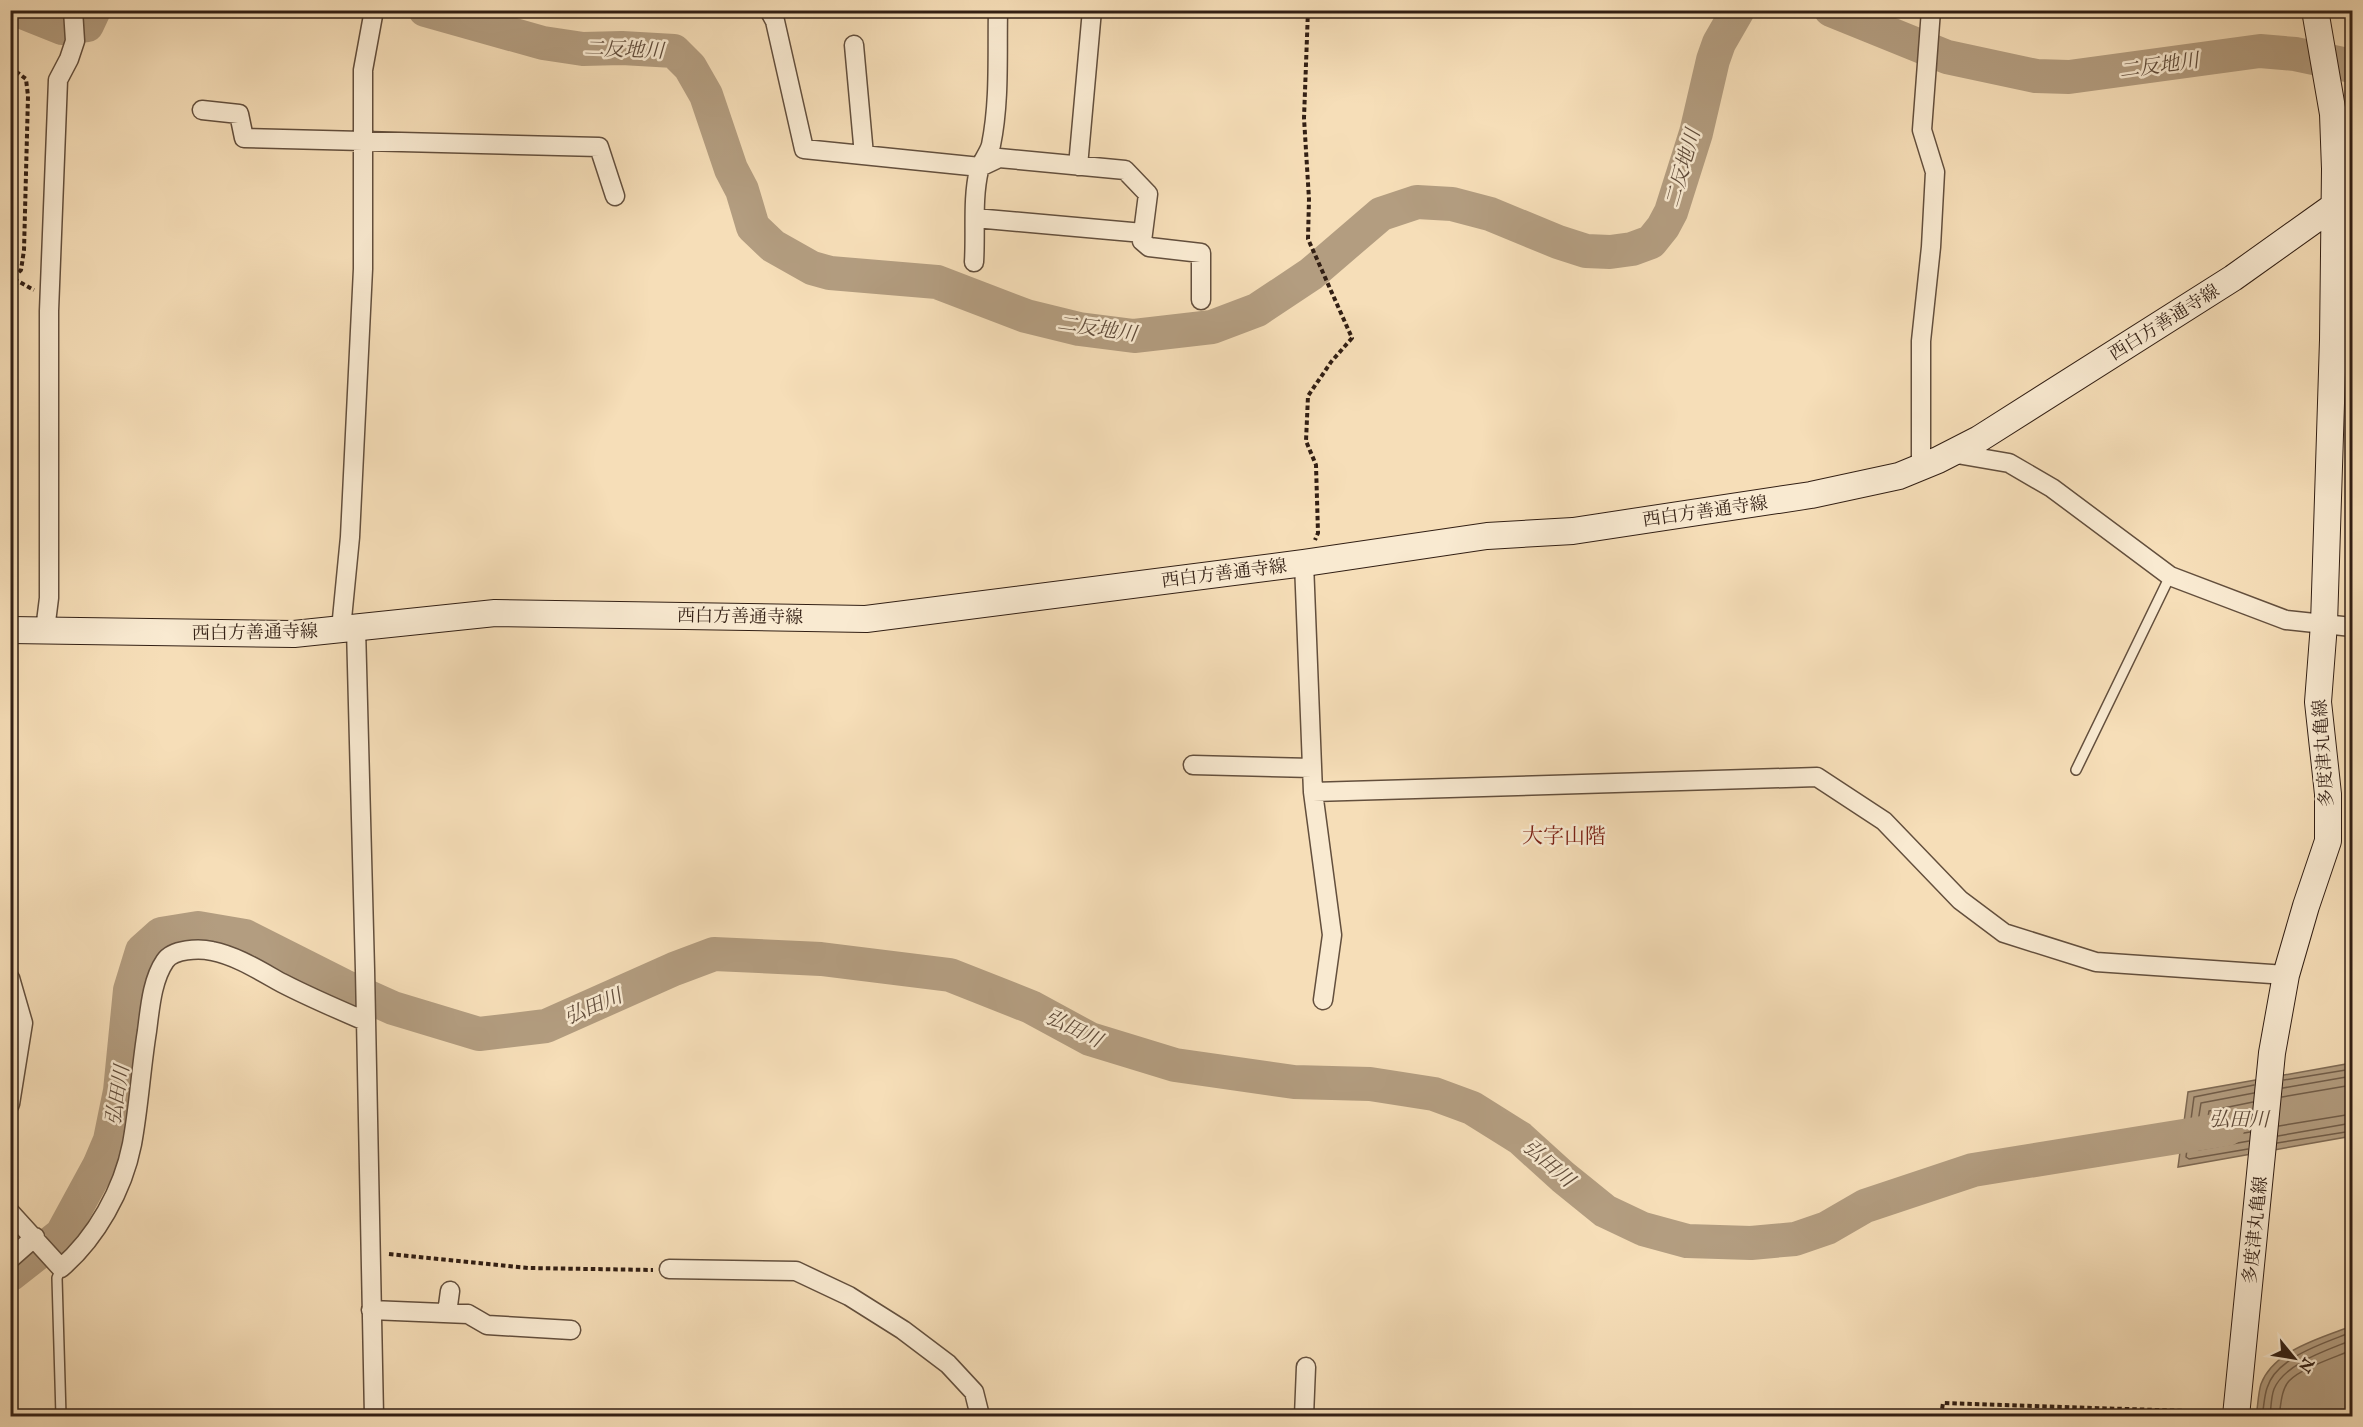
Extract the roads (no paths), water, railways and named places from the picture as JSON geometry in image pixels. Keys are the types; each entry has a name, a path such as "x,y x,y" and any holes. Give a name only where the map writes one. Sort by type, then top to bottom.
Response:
{"main road":[{"name":"多度津丸亀線","path":"2236,1414 2272,1053 2286,975 2328,841 2328,794 2318,702 2324,624 2333,340 2343,201 2333,114 2317,20"},
{"name":"西白方善通寺線","path":"10,630 294,634 495,613 866,619 1304,563 1487,536 1574,531 1811,495 1899,476 1978,439 2233,278 2343,201"}],"street":[{"path":"769,10 775,21 804,149 980,167 999,158 1125,171 1148,194 1142,241 1149,247 1201,253 1201,300"},
{"path":"974,262 974,205 980,167 991,147 995,111 998,10"},
{"path":"1078,166 1092,10"},
{"path":"374,13 363,70 363,269 350,537 348,628 365,970 374,1416"},
{"path":"45,630 49,598 49,311 58,80 75,41 73,14"},
{"path":"1921,467 1921,341 1931,248 1935,172 1923,130 1930,19"},
{"path":"854,45 864,155"},
{"path":"202,110 238,114 244,138 598,147 615,196"},
{"path":"975,218 1143,233"},
{"path":"1951,453 2009,463 2052,488 2170,576 2286,620 2352,627"},
{"path":"1304,563 1313,792 1332,935 1323,1000"},
{"path":"1192,765 1312,768"},
{"path":"1313,792 1817,777 1884,821 1960,900 2004,933 2096,962 2286,975"},
{"path":"10,1212 61,1268 80,1252 102,1218 119,1185 131,1146 151,1006 159,972 166,958 182,951 210,950 258,969 283,984 365,1019"},
{"path":"10,978 23,1023 10,1104"},
{"path":"10,1259 35,1237"},
{"path":"669,1269 796,1271 849,1296 903,1330 948,1364 974,1392 980,1416"},
{"path":"447,1313 450,1291"},
{"path":"371,1310 468,1314 487,1333 571,1330"},
{"path":"1304,1416 1306,1367"}],"lane":[{"path":"2076,770 2170,576"},
{"path":"61,1268 57,1278 61,1416"}],"water":[{"path":"11,83 16,88 11,253"},
{"name":"弘田川","path":"2352,1063 2352,1136 2178,1167 2188,1092"},
{"path":"2352,1326 2352,1416 2256,1416 2261,1384 2267,1372 2276,1362 2300,1347"}],"waterway":[{"name":"二反地川","path":"17,10 62,28 87,25 94,10"},
{"name":"二反地川","path":"425,10 543,43 583,49 622,48 674,51 690,67 706,95 731,169 742,190 753,227 773,246 812,268 830,273 937,282 1026,316 1079,329 1134,336 1212,327 1257,310 1311,274 1381,214 1417,202 1452,204 1490,214 1586,251 1610,252 1632,249 1651,242 1671,212 1696,133 1713,60 1719,43 1738,10"},
{"name":"二反地川","path":"1831,10 1947,57 2036,76 2069,77 2260,51 2295,54 2352,66"},
{"name":"弘田川","path":"10,1275 62,1234 99,1166 110,1140 120,1091 130,990 142,951 161,934 198,928 245,936 393,1008 479,1034 546,1026 674,969 714,954 821,959 950,975 1031,1007 1090,1039 1175,1065 1294,1082 1370,1084 1434,1094 1472,1108 1520,1138 1605,1211 1643,1229 1687,1241 1751,1243 1795,1239 1827,1228 1865,1206 1973,1170 2227,1129"}],"district":[{"name":"大字山階","path":"1564,836"}]}
